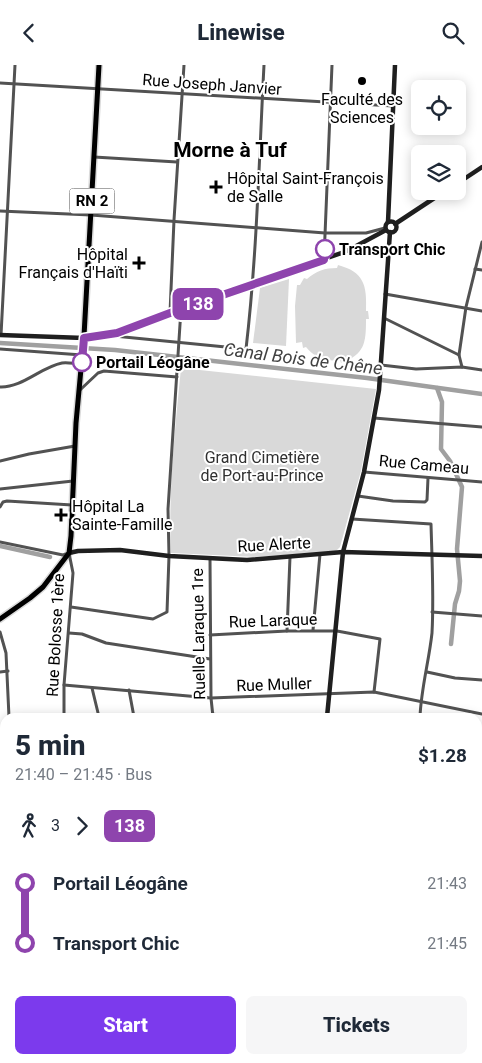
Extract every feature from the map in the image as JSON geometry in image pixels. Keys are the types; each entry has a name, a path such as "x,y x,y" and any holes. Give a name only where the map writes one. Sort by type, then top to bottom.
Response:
{"main road":[{"name":"RN 2","path":"69,553 75,446 84,340 99,65"},
{"path":"0,619 30,598 48,581 69,553"}],"street":[{"path":"15,65 1,335 84,340 117,333 324,260 347,251 387,230"},
{"path":"170,313 177,162 184,65"},
{"path":"105,335 246,349 257,227 264,65"},
{"path":"324,260 332,65"},
{"path":"327,713 337,631 343,552 364,471 380,376 396,65"},
{"name":"Rue Joseph Janvier","path":"0,83 330,104 393,106"},
{"path":"94,157 177,162"},
{"path":"466,178 482,167"},
{"path":"395,224 431,200"},
{"path":"0,211 174,220 326,233 395,231 395,224"},
{"path":"388,222 395,224"},
{"path":"462,367 459,355 466,307 482,242"},
{"path":"475,269 482,270"},
{"path":"384,294 482,311"},
{"path":"71,607 153,619 167,612 168,509 182,309"},
{"path":"384,318 459,355"},
{"path":"0,349 82,354"},
{"path":"0,387 8,387 56,365 64,363 82,364"},
{"path":"381,365 416,369 462,367 482,370"},
{"path":"79,391 98,373 104,371 177,377"},
{"path":"374,418 482,427"},
{"path":"0,461 75,446"},
{"name":"Rue Cameau","path":"364,471 482,482"},
{"path":"358,496 425,502 428,478"},
{"path":"0,489 74,481"},
{"path":"0,507 3,502 72,505"},
{"path":"352,519 431,524 432,612 427,672 420,713"},
{"path":"0,543 63,555 69,553"},
{"name":"Rue Alerte","path":"69,553 120,550 169,557 247,560 343,552 482,556"},
{"name":"Rue Bolosse 1ère","path":"64,713 64,685 73,573 69,553"},
{"path":"313,630 320,554"},
{"path":"287,631 290,557"},
{"name":"Ruelle Laraque 1re","path":"210,559 210,659 213,713"},
{"path":"432,612 482,616"},
{"name":"Rue Laraque","path":"210,635 313,630 337,631 380,639 374,692"},
{"path":"0,632 6,653 8,671 9,713"},
{"path":"69,633 82,634 106,643 210,659"},
{"path":"0,672 8,671"},
{"path":"427,672 454,678 482,680"},
{"name":"Rue Muller","path":"64,685 211,698 374,692 476,713"},
{"path":"92,687 97,713"},
{"path":"129,690 133,713"}],"green space":[{"path":"338,265 353,271 362,281 366,294 366,311 368,311 369,319 366,319 362,347 355,356 341,363 340,360 321,358 313,354 306,347 303,348 302,342 296,343 295,306 297,285 300,285 304,278 307,279 321,271 337,268"},
{"path":"289,279 286,346 253,343 260,288"},
{"name":"Grand Cimetière de Port-au-Prince","path":"181,368 376,389 361,471 340,547 336,551 256,557 171,553 171,484"}],"waterway":[{"name":"Canal Bois de Chêne","path":"0,343 115,350 367,378 482,394"},
{"path":"437,388 442,402 441,449 450,461 462,487 457,549 460,581 455,604 451,644"},
{"path":"0,546 50,557"}],"bus line":[{"name":"138","path":"82,362 84,338 117,333 324,260 325,249"}],"place":[{"name":"Faculté des Sciences","path":"362,81"},
{"name":"Hôpital Saint-François de Salle","path":"216,187"},
{"name":"Transport Chic","path":"325,249"},
{"name":"Hôpital Français d'Haïti","path":"139,263"},
{"name":"Portail Léogâne","path":"82,362"},
{"name":"Hôpital La Sainte-Famille","path":"61,515"}],"district":[{"name":"Morne à Tuf","path":"230,150"}]}
